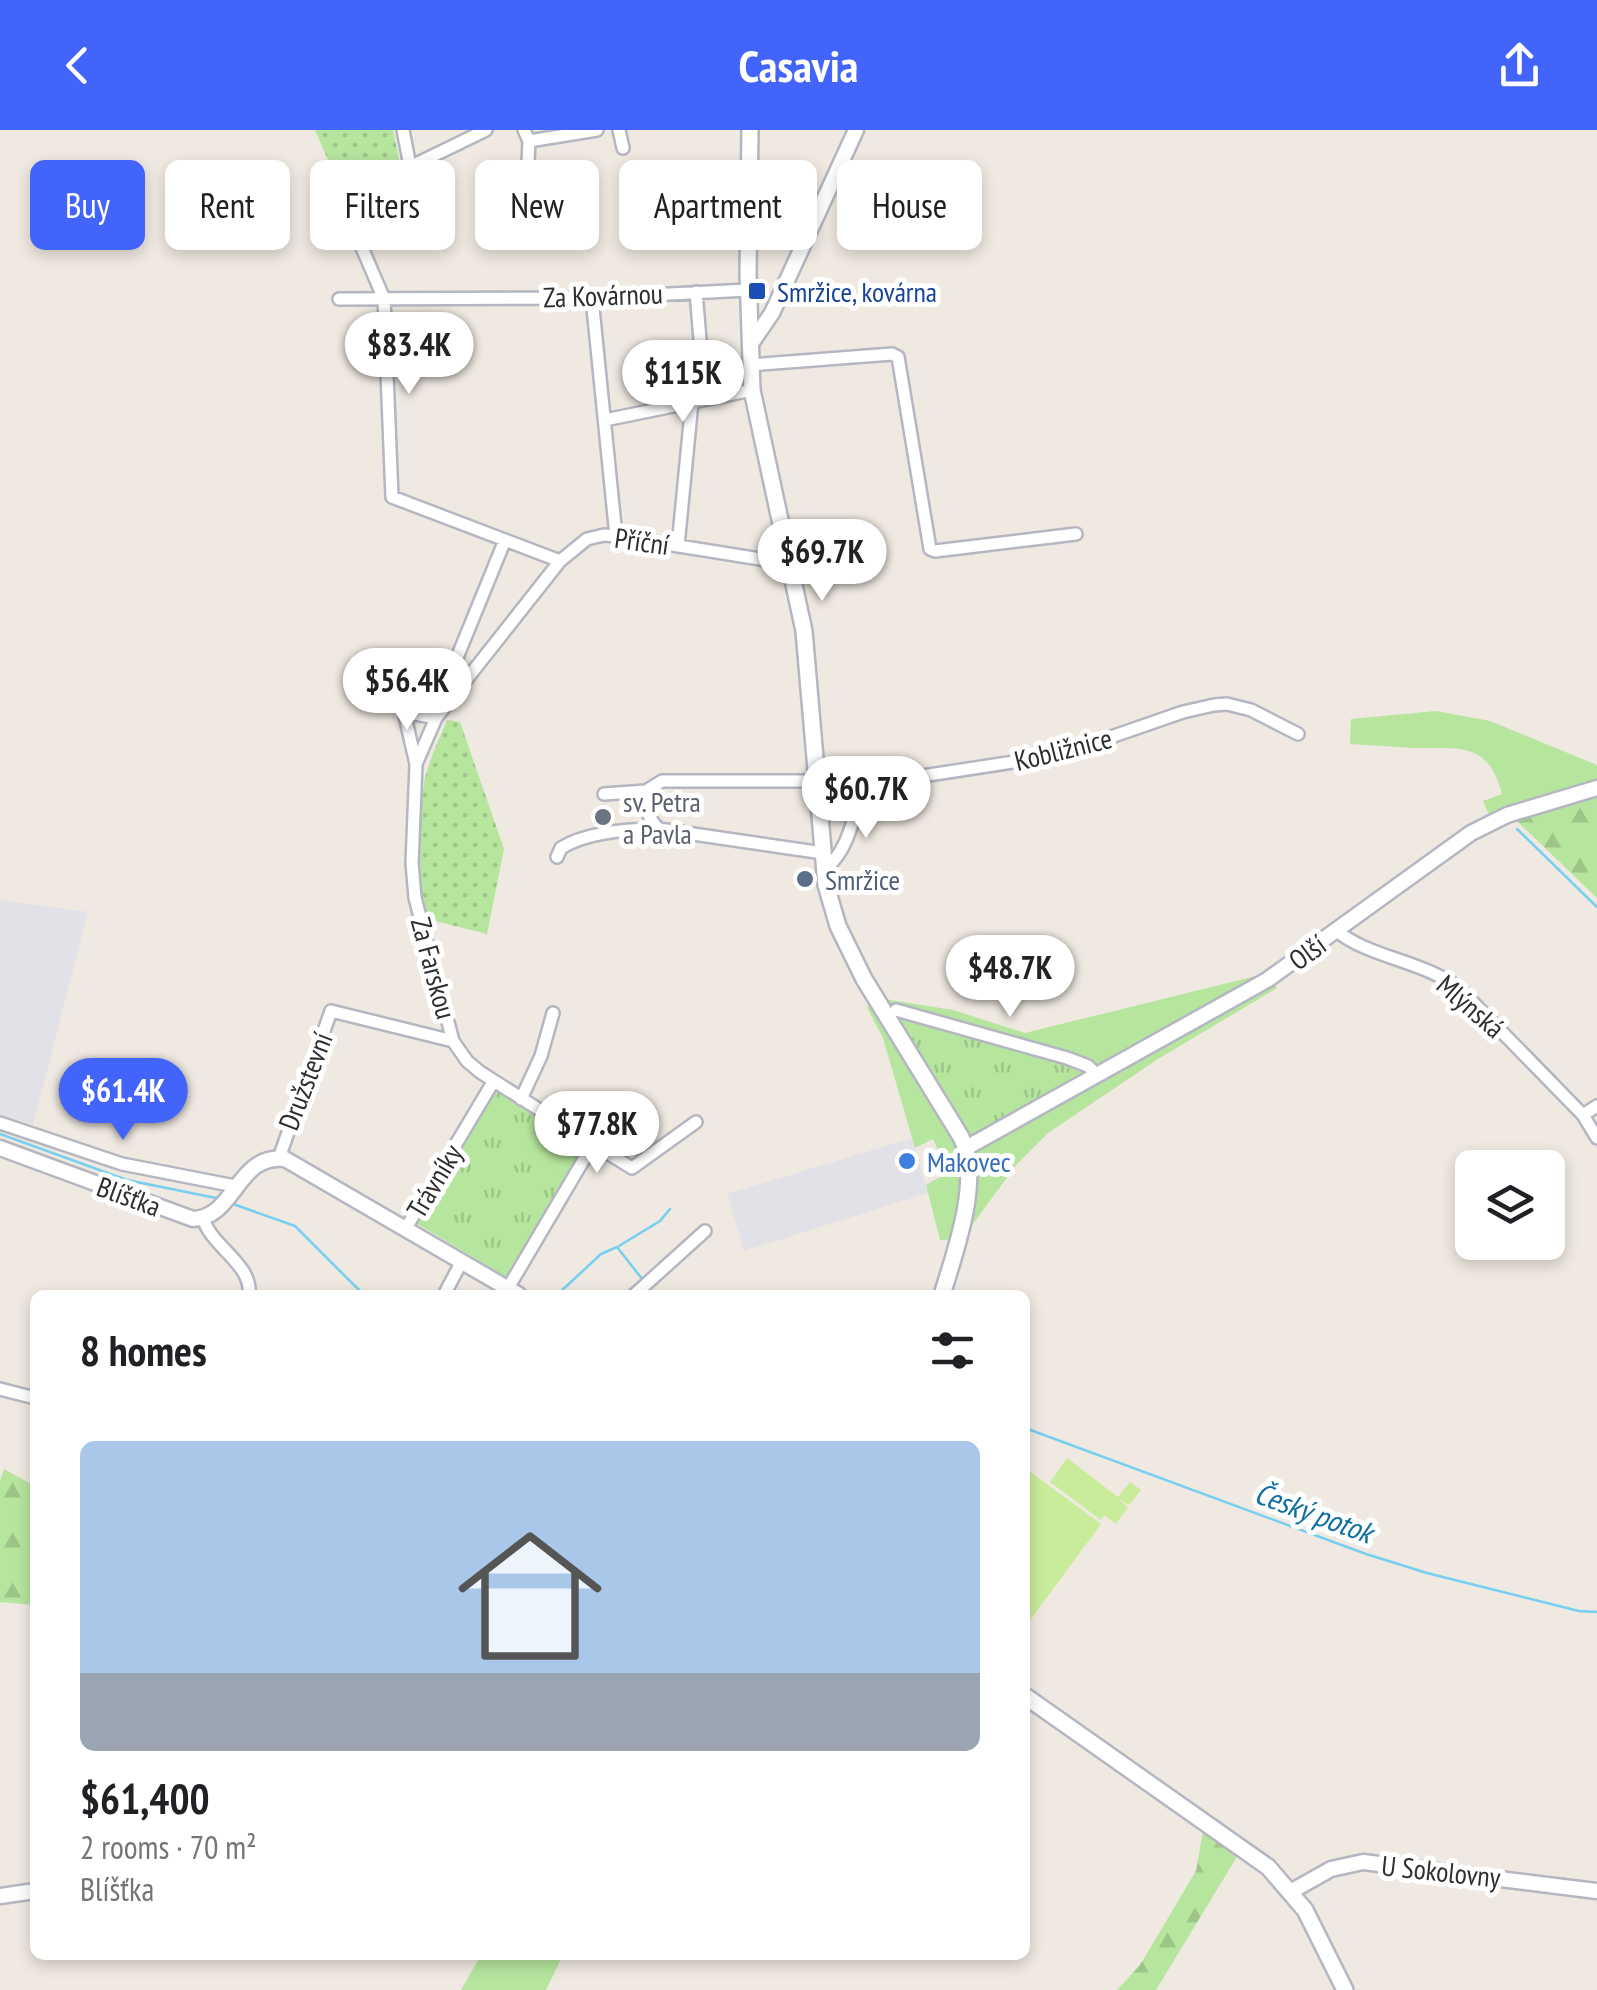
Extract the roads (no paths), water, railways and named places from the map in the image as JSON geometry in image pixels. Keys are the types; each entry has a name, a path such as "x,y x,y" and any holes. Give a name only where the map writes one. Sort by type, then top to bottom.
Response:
{"main road":[{"path":"750,130 748,290 752,390 808,664 823,861 834,915 859,970 966,1148 968,1186 943,1290"},
{"path":"1030,1699 1246,1850 1292,1891 1345,1990"}],"street":[{"path":"403,130 409,160"},
{"path":"423,160 486,130"},
{"path":"526,136 597,130"},
{"path":"619,130 623,148"},
{"path":"750,344 772,312 856,130"},
{"path":"363,250 384,299 392,497 560,561"},
{"name":"Za Kovárnou","path":"339,299 592,298 748,290"},
{"path":"678,546 699,401 696,292"},
{"path":"592,298 616,536"},
{"path":"750,365 892,354 898,357 930,549 1076,534"},
{"path":"606,420 752,390"},
{"name":"Příční","path":"436,718 560,561 571,549 594,536 616,536 790,564"},
{"path":"455,694 454,665 505,540"},
{"name":"Kobližnice","path":"604,794 646,792 662,781 857,788 1060,755 1214,705 1251,710 1298,734"},
{"path":"416,764 404,712 436,718"},
{"name":"Za Farskou","path":"436,718 416,764 412,863 415,898 454,1041 467,1061 522,1099"},
{"path":"557,858 561,848 572,842 627,830 659,830 823,861 837,856 854,817 857,788"},
{"name":"Olší","path":"966,1148 1268,980 1471,833 1508,815 1597,788"},
{"path":"646,792 647,813 659,830"},
{"name":"Mlýnská","path":"1337,930 1351,940 1425,968 1454,984 1583,1115 1597,1138"},
{"path":"896,1010 1068,1058 1096,1074"},
{"name":"Družstevní","path":"279,1158 331,1012 454,1041"},
{"path":"554,1013 522,1099 632,1168 696,1122"},
{"name":"Trávníky","path":"406,1228 493,1082"},
{"path":"1583,1115 1597,1106"},
{"name":"Blíšťka","path":"0,1123 228,1196"},
{"name":"Trávníky","path":"515,1290 593,1144"},
{"name":"Blíšťka","path":"0,1148 184,1216 203,1218"},
{"path":"249,1290 248,1277 210,1236 203,1218 254,1166 279,1158"},
{"name":"Trávníky","path":"279,1158 291,1160 511,1290"},
{"path":"642,1287 705,1231"},
{"path":"447,1290 462,1261"},
{"path":"0,1389 30,1397"},
{"name":"U Sokolovny","path":"1292,1891 1331,1869 1363,1862 1597,1890"},
{"path":"0,1896 30,1892"}],"waterway":[{"path":"1517,829 1597,907"},
{"name":"Český potok","path":"0,1134 127,1180 221,1199"},
{"name":"Český potok","path":"233,1204 295,1226 359,1290"},
{"path":"619,1246 660,1221 670,1209"},
{"name":"Český potok","path":"562,1290 601,1254 617,1247 643,1280"},
{"name":"Český potok","path":"1030,1430 1366,1554 1427,1573 1579,1611 1597,1612"}],"place":[{"name":"Smržice, kovárna","path":"757,291"},
{"name":"sv. Petra a Pavla","path":"603,817"},
{"name":"Smržice","path":"805,879"},
{"name":"Makovec","path":"907,1161"}]}
